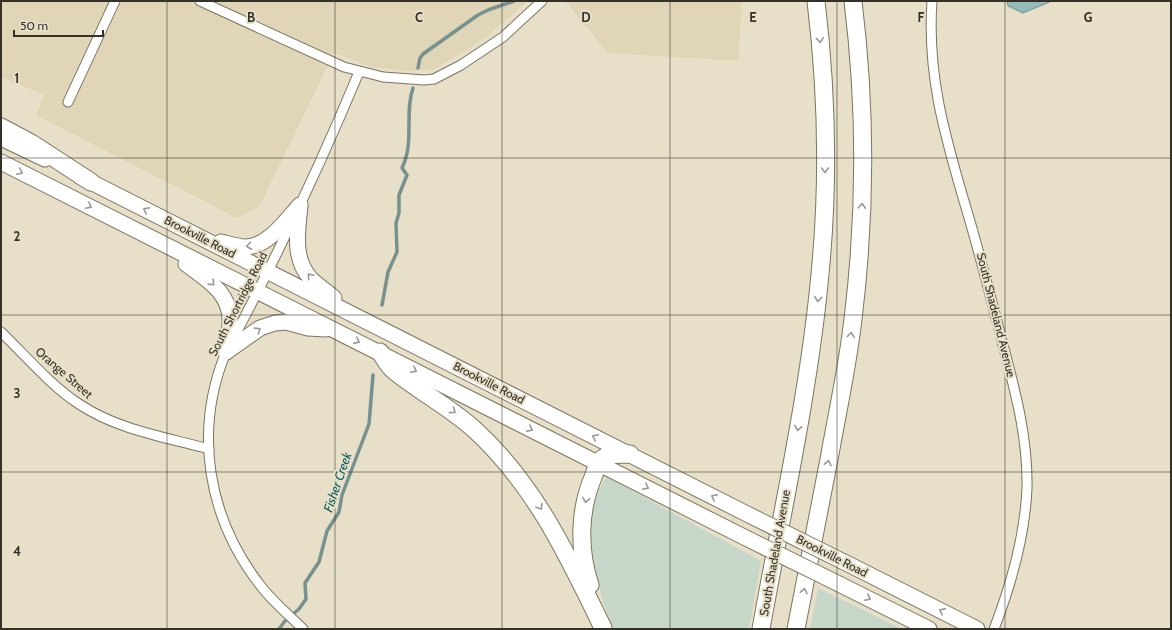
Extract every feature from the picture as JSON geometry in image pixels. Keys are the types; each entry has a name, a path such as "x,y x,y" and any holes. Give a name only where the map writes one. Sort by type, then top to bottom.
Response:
{"highway":[{"name":"South Shadeland Avenue","path":"761,629 808,369 821,264 826,183 826,136 822,56 816,1"},
{"path":"796,629 844,380 857,280 862,197 863,137 860,77 853,1"},
{"path":"1,127 31,143 91,182"},
{"path":"380,352 391,368 455,413 476,431 514,472 534,498 553,528 603,629"},
{"path":"603,629 586,572 582,533 587,492 598,463 608,456 630,454"}],"main road":[{"name":"Brookville Road","path":"1,138 977,629"},
{"name":"Brookville Road","path":"1,162 928,629"},
{"path":"194,234 234,245 246,247 255,245 270,236 300,205"},
{"path":"300,205 297,251 303,267 311,279 349,312"},
{"path":"160,242 187,265 206,277 219,290 225,299 230,324 226,352"},
{"path":"226,352 260,328 275,323 286,322 308,328 334,330"}],"street":[{"path":"68,102 115,1"},
{"path":"200,1 328,60 359,72 396,79 434,79 457,68 503,37 542,1"},
{"name":"South Shadeland Avenue","path":"932,1 931,43 937,100 946,141 980,254 1017,396 1025,444 1027,488 1024,518 1014,565 994,629"},
{"name":"South Shortridge Road","path":"303,629 261,586 238,554 221,519 211,478 209,449 212,405 221,365 226,352 268,272 316,172 359,72"},
{"name":"Orange Street","path":"1,332 67,395 91,411 124,426 209,449"}],"shaded area":[{"path":"1,1 528,1 484,39 433,70 407,71 372,67 334,53 259,207 237,218 36,115 45,95 1,77"},
{"path":"565,1 742,1 738,61 608,53"}],"green space":[{"path":"607,477 761,561 749,629 612,629 595,572 590,532 592,512 597,494"},
{"path":"818,588 902,629 810,629"}],"water":[{"path":"1007,1 1052,1 1023,13 1008,6"}],"waterway":[{"name":"Fisher Creek","path":"418,68 420,58 423,54 478,15 514,1"},
{"name":"Fisher Creek","path":"382,305 388,272 397,252 396,223 399,213 399,195 407,175 402,168 408,148 409,108 413,88"},
{"name":"Fisher Creek","path":"279,629 285,621 299,609 306,599 305,583 319,562 327,531 339,512 342,495 369,424 373,375"}]}
